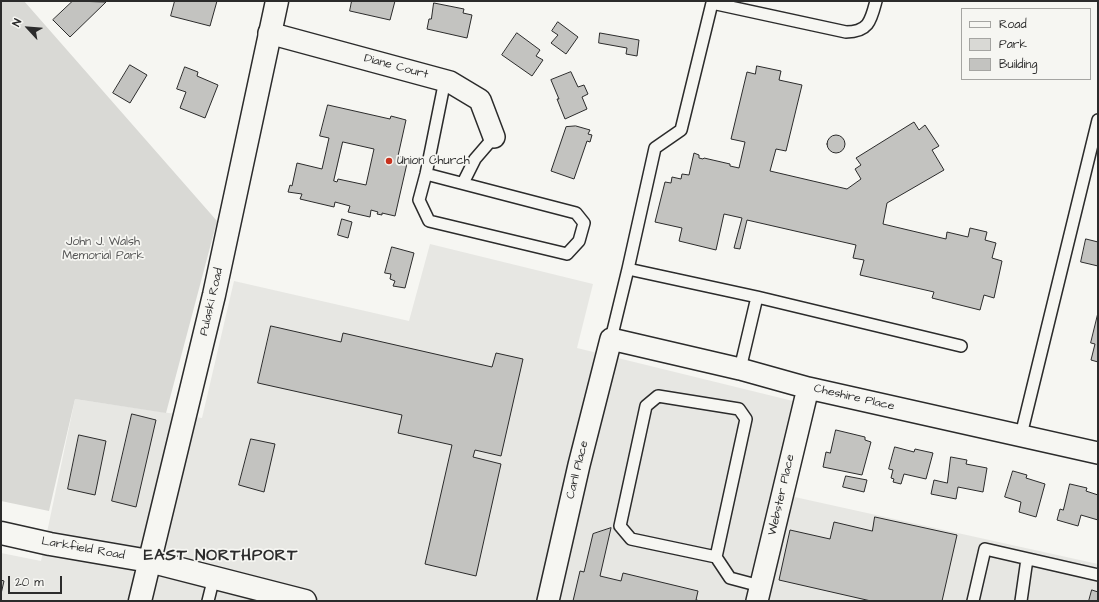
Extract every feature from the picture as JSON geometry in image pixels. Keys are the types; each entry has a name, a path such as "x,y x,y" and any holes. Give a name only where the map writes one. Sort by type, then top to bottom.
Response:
{"main road":[{"name":"Pulaski Road","path":"140,601 212,302 277,1"},
{"name":"Larkfield Road","path":"1,533 149,561 305,601"}],"street":[{"name":"Diane Court","path":"269,33 450,82 480,100 494,137"},
{"name":"Cheshire Place","path":"611,339 740,369 808,388 1098,453"},
{"name":"Carll Place","path":"548,601 579,465 611,339"},
{"name":"Webster Place","path":"759,593 808,388"}],"lane":[{"path":"611,339 655,148 681,130 712,3 846,32 855,32 867,26 873,13 876,1"},
{"path":"426,174 576,213 584,222 579,241 567,254 429,221 419,200 426,174 445,80"},
{"path":"1021,436 1098,120"},
{"path":"463,183 475,159 494,137"},
{"path":"628,269 757,296 961,346"},
{"path":"740,369 757,296"},
{"path":"716,557 746,419 739,409 658,396 646,406 620,526 631,539 716,557 730,578 759,593"},
{"path":"973,601 985,549 1098,575"},
{"path":"1021,601 1027,559"},
{"path":"208,601 214,578"}],"shaded area":[{"path":"430,244 593,284 577,348 793,401 772,492 1098,564 1098,601 1,601 1,553 41,561 75,399 202,418 234,281 409,321"}],"green space":[{"name":"John J. Walsh Memorial Park","path":"1,1 24,1 217,221 166,413 75,399 49,511 1,501"}],"building":[{"path":"73,1 106,2 70,37 53,20"},
{"path":"175,1 217,1 210,26 171,16"},
{"path":"352,1 395,1 390,20 350,11"},
{"path":"434,3 464,9 463,13 472,15 467,38 427,29 429,19 431,19"},
{"path":"558,22 578,37 566,54 551,43 558,35 552,31"},
{"path":"517,33 540,50 536,56 543,60 532,76 502,55"},
{"path":"600,33 639,40 637,56 626,54 627,48 599,43"},
{"path":"130,65 147,75 130,103 113,93"},
{"path":"757,66 781,71 779,80 802,85 786,151 776,149 770,171 847,189 861,179 855,169 861,165 856,158 914,122 919,130 925,125 939,146 932,150 944,170 887,203 883,224 946,239 947,232 968,237 970,228 987,232 985,240 996,243 992,258 1002,261 994,298 984,295 980,310 932,298 934,292 860,275 864,260 853,258 856,245 747,220 740,249 734,248 742,218 724,214 716,250 679,241 682,228 655,222 665,182 671,183 672,177 681,179 682,174 689,175 694,153 699,155 699,158 730,164 730,166 739,168 745,142 731,139 747,72 755,74"},
{"path":"185,67 198,72 197,76 218,85 205,118 180,108 186,92 177,89"},
{"path":"571,72 578,87 584,85 588,94 582,97 587,109 565,119 551,80"},
{"name":"Union Church","path":"328,105 390,119 391,116 406,120 398,156 408,159 395,216 382,213 382,215 377,214 378,212 371,210 370,217 348,212 350,206 335,202 334,207 300,199 302,194 288,192 290,185 292,186 297,163 322,169 329,138 320,136","holes":["343,142 374,149 366,185 338,179 337,182 334,181"]},
{"path":"576,126 590,130 588,134 592,135 590,142 587,141 574,179 551,171 566,127"},
{"path":"832,135 840,135 845,140 843,151 840,153 832,153 827,148 827,140"},
{"path":"342,219 352,222 348,238 338,235"},
{"path":"1086,239 1098,242 1098,266 1081,262"},
{"path":"392,247 414,253 405,288 393,286 395,281 390,279 391,274 385,273"},
{"path":"1098,313 1098,362 1091,360 1095,344 1091,343"},
{"path":"271,326 341,342 343,333 492,367 496,353 523,359 501,456 475,450 473,457 501,464 476,576 425,564 452,445 398,433 402,415 258,383"},
{"path":"132,414 156,420 136,507 112,501"},
{"path":"836,430 865,437 865,440 871,442 862,475 823,467 826,452 830,453"},
{"path":"79,435 106,441 95,495 68,489"},
{"path":"251,439 275,444 264,492 239,485"},
{"path":"895,447 914,452 915,449 933,453 926,479 904,474 901,484 893,482 894,479 891,478 893,470 889,469"},
{"path":"951,457 967,460 966,464 987,468 983,492 958,487 956,499 931,494 934,480 947,483"},
{"path":"1013,471 1027,475 1026,478 1045,484 1036,517 1019,512 1021,502 1005,497"},
{"path":"846,476 867,480 864,492 843,487"},
{"path":"1070,484 1087,488 1086,491 1098,495 1098,520 1081,515 1078,526 1057,520 1060,509 1063,510"},
{"path":"875,517 957,535 942,601 871,601 779,580 790,530 830,539 834,522 872,531"},
{"path":"611,528 600,576 621,581 623,573 698,591 696,600 701,601 573,601 580,571 584,572 593,534"},
{"path":"1,580 4,581 1,594"},
{"path":"1092,590 1098,592 1098,601 1089,601"}],"place":[{"name":"Union Church","path":"389,161"}],"district":[{"name":"EAST NORTHPORT","path":"221,557"}]}
